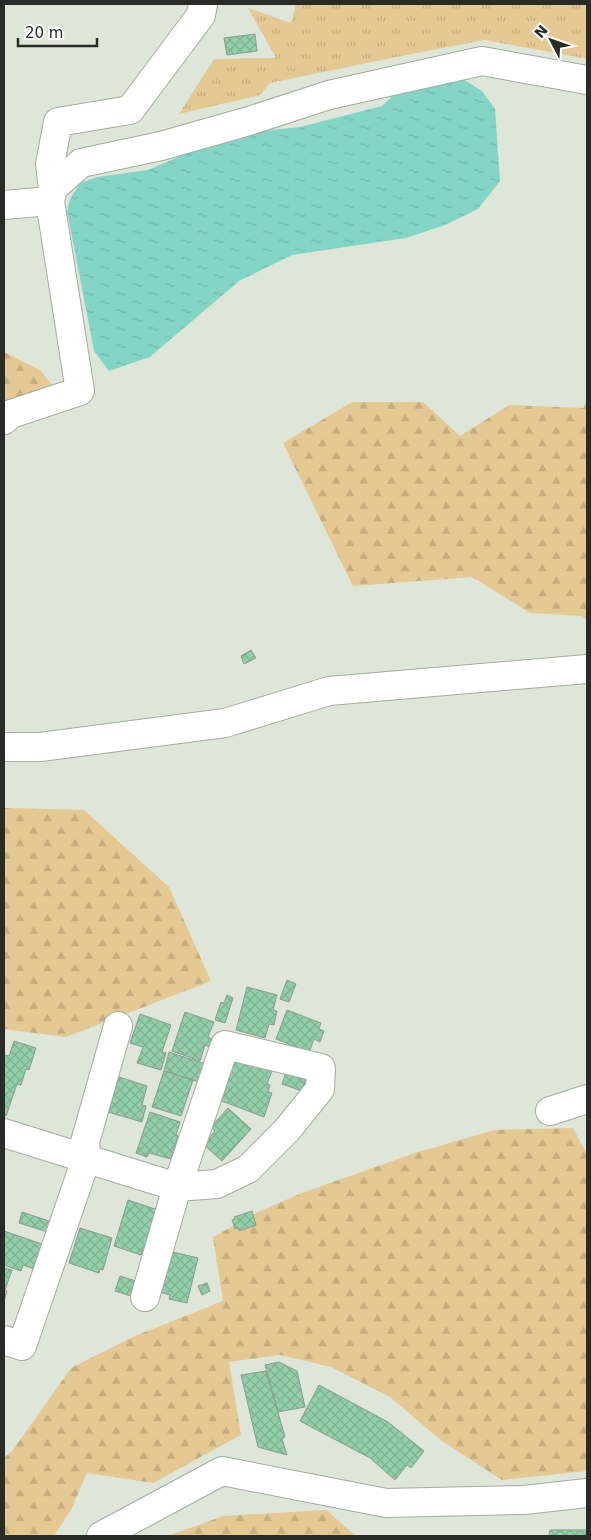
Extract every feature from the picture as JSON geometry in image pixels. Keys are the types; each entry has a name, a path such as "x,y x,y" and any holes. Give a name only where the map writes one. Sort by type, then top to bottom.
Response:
{"street":[{"path":"4,420 11,414 80,391 52,194 50,164 58,122 130,110 201,15 203,4"},
{"path":"4,205 52,194 81,164 162,146 329,95 482,61 587,80"},
{"path":"4,747 40,747 225,723 329,691 587,669"},
{"path":"4,1340 22,1346 86,1159 85,1142 118,1026"},
{"path":"4,1133 177,1187 217,1184 248,1169 287,1130 320,1089 321,1068 225,1045 177,1187 145,1297"},
{"path":"550,1111 587,1099"},
{"path":"101,1536 222,1471 386,1503 524,1500 587,1492"}],"green space":[{"path":"296,4 587,4 587,59 485,40 270,83 260,95 179,114 214,59 276,58 248,8 291,23"},
{"path":"4,352 40,370 56,390 4,412"},
{"path":"587,398 587,621 582,616 530,613 472,577 353,586 283,443 352,402 423,402 460,436 509,405 584,408"},
{"path":"4,808 84,810 169,887 211,981 66,1037 4,1029"},
{"path":"573,1128 587,1154 587,1471 502,1480 442,1441 390,1397 331,1367 280,1355 229,1362 241,1435 153,1483 87,1473 71,1510 54,1536 4,1536 4,1458 13,1450 71,1368 135,1336 223,1301 213,1237 258,1212 302,1193 412,1154 494,1130"},
{"path":"326,1510 356,1536 168,1536 223,1516"}],"water":[{"path":"463,79 482,91 495,109 500,181 478,209 445,225 406,238 292,255 239,281 150,357 109,371 94,351 67,211 70,199 80,183 97,177 148,170 190,152 226,140 271,130 300,127 382,106 399,90"}],"building":[{"path":"255,34 257,51 227,55 224,38"},
{"path":"251,650 256,658 244,664 241,656"},
{"path":"287,980 296,984 289,1002 280,999"},
{"path":"247,987 277,995 273,1010 277,1011 274,1025 269,1024 265,1038 236,1030"},
{"path":"227,995 233,998 225,1023 215,1020 221,1002 224,1003"},
{"path":"287,1010 321,1023 319,1029 324,1031 320,1042 314,1039 309,1052 276,1039"},
{"path":"185,1012 214,1022 208,1037 215,1040 212,1048 205,1045 200,1061 172,1051"},
{"path":"140,1014 171,1025 162,1052 166,1053 161,1070 137,1063 143,1047 130,1043"},
{"path":"14,1041 36,1048 29,1070 26,1069 21,1085 17,1084 6,1116 4,1115 4,1055 9,1056"},
{"path":"169,1052 205,1064 199,1082 164,1071"},
{"path":"235,1058 272,1071 267,1084 270,1085 268,1092 272,1093 264,1117 219,1100"},
{"path":"288,1066 308,1072 302,1091 282,1084"},
{"path":"164,1071 193,1080 181,1116 152,1107"},
{"path":"119,1077 147,1086 142,1105 146,1106 142,1122 108,1112"},
{"path":"228,1108 251,1129 222,1161 203,1144 215,1131 211,1127"},
{"path":"150,1112 180,1122 171,1159 149,1153 147,1157 136,1153"},
{"path":"128,1200 158,1210 145,1250 143,1249 141,1255 114,1246"},
{"path":"252,1211 256,1225 239,1231 239,1228 235,1229 232,1220 235,1219 234,1217"},
{"path":"22,1212 55,1223 51,1233 19,1223"},
{"path":"80,1228 112,1238 103,1270 100,1269 99,1273 69,1263"},
{"path":"4,1231 42,1244 34,1269 23,1265 21,1271 4,1265"},
{"path":"169,1251 198,1258 187,1303 169,1299 170,1295 159,1292"},
{"path":"4,1268 12,1270 5,1290 7,1291 4,1301"},
{"path":"120,1276 142,1283 137,1298 115,1291"},
{"path":"207,1283 210,1291 202,1295 198,1286"},
{"path":"279,1362 297,1371 305,1407 278,1412 265,1365"},
{"path":"266,1371 285,1437 282,1439 287,1455 258,1447 241,1375"},
{"path":"319,1385 388,1422 424,1451 411,1468 407,1465 395,1480 370,1458 300,1421"},
{"path":"550,1530 587,1530 587,1536 549,1536"}]}
